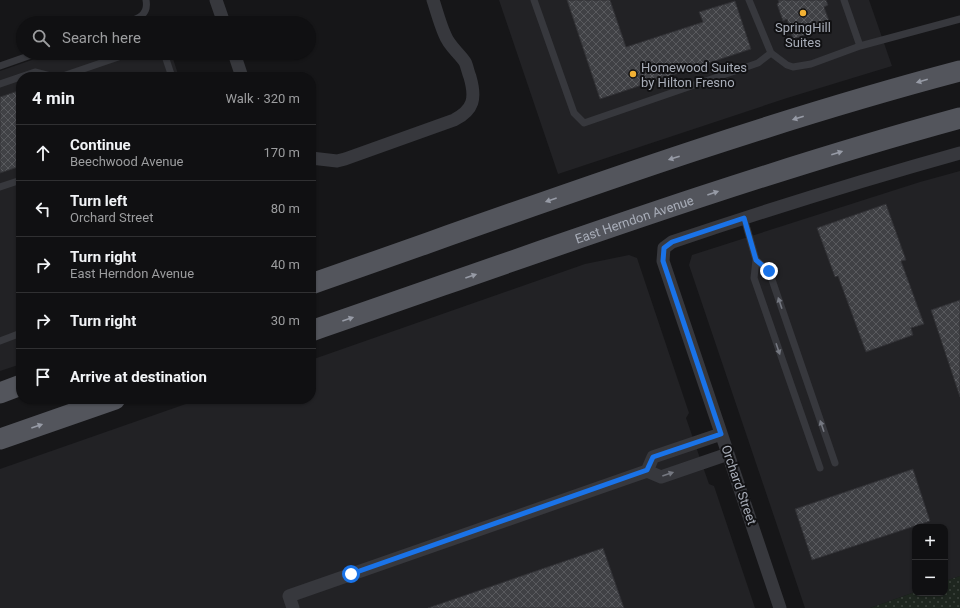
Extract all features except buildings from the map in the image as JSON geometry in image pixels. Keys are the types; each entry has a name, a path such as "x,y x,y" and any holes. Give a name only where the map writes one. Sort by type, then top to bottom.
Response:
{"main road":[{"path":"316,282 713,145 872,96 960,71"},
{"name":"East Herndon Avenue","path":"316,329 745,182 838,153 960,118"},
{"path":"0,392 16,387"},
{"path":"0,439 101,404"}],"street":[{"path":"216,0 222,16"},
{"path":"316,159 338,161 346,159 454,120 463,116 469,109 472,101 473,89 465,63 445,35 433,0"},
{"path":"236,60 240,72"},
{"path":"744,218 960,153"},
{"name":"Orchard Street","path":"744,218 672,242 664,248 663,261 780,608"},
{"path":"293,608 289,596 647,470 653,457 721,434"},
{"path":"647,470 660,477 728,454"}],"lane":[{"path":"141,16 146,9 146,0"},
{"path":"534,0 574,113 584,123 758,63 771,53"},
{"path":"749,0 771,53 787,65 793,67 811,64 860,46 960,19"},
{"path":"844,0 860,46"},
{"path":"0,66 17,60"},
{"path":"75,72 110,60"},
{"path":"166,60 170,72"},
{"path":"0,84 16,79"},
{"path":"0,187 16,182"},
{"path":"744,218 756,260 754,278 820,468"},
{"path":"756,260 769,271 835,463"},
{"path":"0,341 16,335"}],"shaded area":[{"path":"499,0 869,0 892,66 787,98 558,174"},
{"path":"32,60 173,60 177,72 16,72 16,366 0,371 0,71"},
{"path":"960,171 960,576 948,580 948,524 912,524 912,593 870,608 805,608 689,265 692,255 920,182"},
{"path":"629,255 637,258 689,413 686,418 709,484 714,486 755,608 0,608 0,469 186,404 316,404 316,358 585,264"},
{"path":"960,576 960,608 870,608 912,593 912,596 948,596 948,580"}],"place":[{"name":"SpringHill Suites","path":"803,13"},
{"name":"Homewood Suites by Hilton Fresno","path":"633,74"}],"route":[{"path":"351,574 647,470 653,457 721,434 663,261 664,248 672,242 744,218 756,260 769,271"}]}
